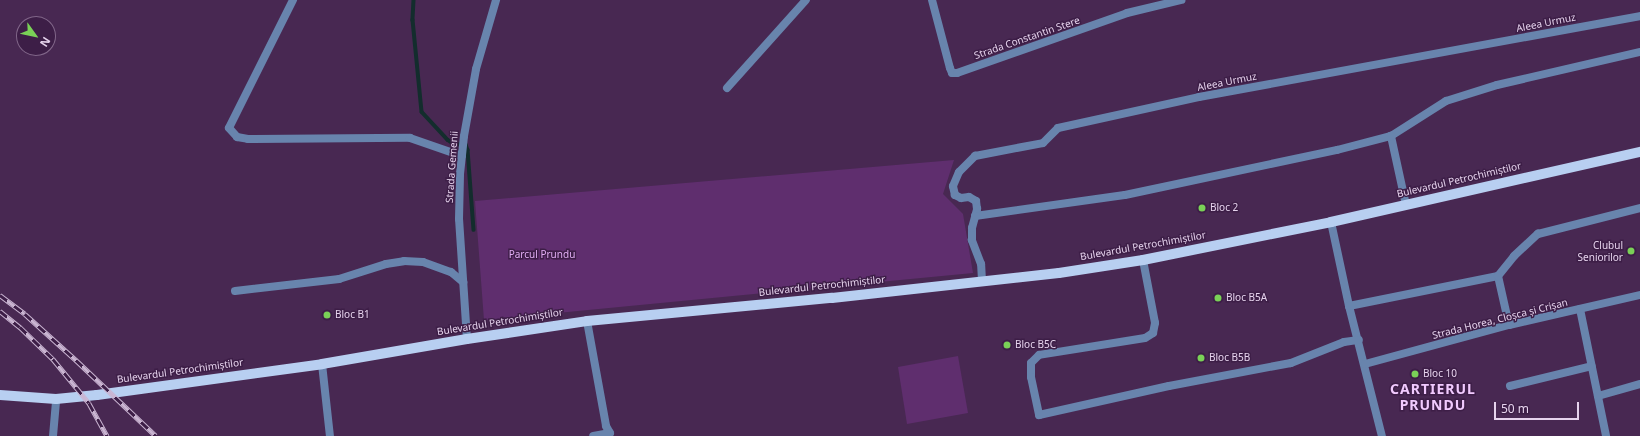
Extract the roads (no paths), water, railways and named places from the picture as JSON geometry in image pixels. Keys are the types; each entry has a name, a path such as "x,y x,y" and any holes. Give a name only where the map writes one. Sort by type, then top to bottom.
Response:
{"main road":[{"name":"Bulevardul Petrochimiștilor","path":"0,395 56,399 104,394 322,364 468,339 587,321 832,298 1059,273 1143,260 1331,222 1640,152"}],"street":[{"path":"293,0 229,128 237,137 248,139 410,138 462,156"},
{"name":"Strada Gemenii","path":"468,339 459,219 462,156 464,136 476,70 496,0"},
{"path":"727,88 806,0"},
{"name":"Strada Constantin Stere","path":"932,0 950,68 952,73 957,73 1127,13 1181,0"},
{"name":"Aleea Urmuz","path":"982,281 981,264 972,240 977,209 976,201 969,197 962,198 955,195 953,186 959,172 975,156 1043,144 1058,128 1214,94 1640,16"},
{"path":"975,216 1125,195 1337,150 1391,136 1446,101 1497,85 1640,52"},
{"path":"1391,136 1406,205"},
{"path":"1349,306 1498,276 1514,256 1538,234 1640,208"},
{"path":"1331,222 1349,306 1359,340 1382,436"},
{"path":"1143,260 1155,322 1153,333 1145,338 1039,355 1032,363 1031,377 1038,415 1169,386 1290,363 1344,342 1359,340"},
{"path":"235,291 339,279 386,264 404,261 423,262 451,272 463,282"},
{"path":"1498,276 1509,325"},
{"name":"Strada Horea, Cloșca și Crișan","path":"1365,364 1509,325 1640,295"},
{"path":"1580,309 1606,436"},
{"path":"587,321 606,426 611,435 593,436"},
{"path":"322,364 330,436"},
{"path":"1510,386 1592,366"},
{"path":"1598,396 1640,384"},
{"path":"53,436 56,399"}],"waterway":[{"path":"414,0 413,20 422,112 448,140 454,144 466,145 468,150 474,230"}],"railway":[{"path":"0,295 25,314 76,360 156,436"},
{"path":"0,311 20,327 53,359 89,403 107,436"}],"place":[{"name":"Bloc 2","path":"1202,208"},
{"name":"Clubul Seniorilor","path":"1631,251"},
{"name":"Bloc B5A","path":"1218,298"},
{"name":"Bloc B1","path":"327,315"},
{"name":"Bloc B5C","path":"1007,345"},
{"name":"Bloc B5B","path":"1201,358"},
{"name":"Bloc 10","path":"1415,374"}],"district":[{"name":"CARTIERUL PRUNDU","path":"1433,398"}],"park label":[{"name":"Parcul Prundu","path":"542,255"}]}
